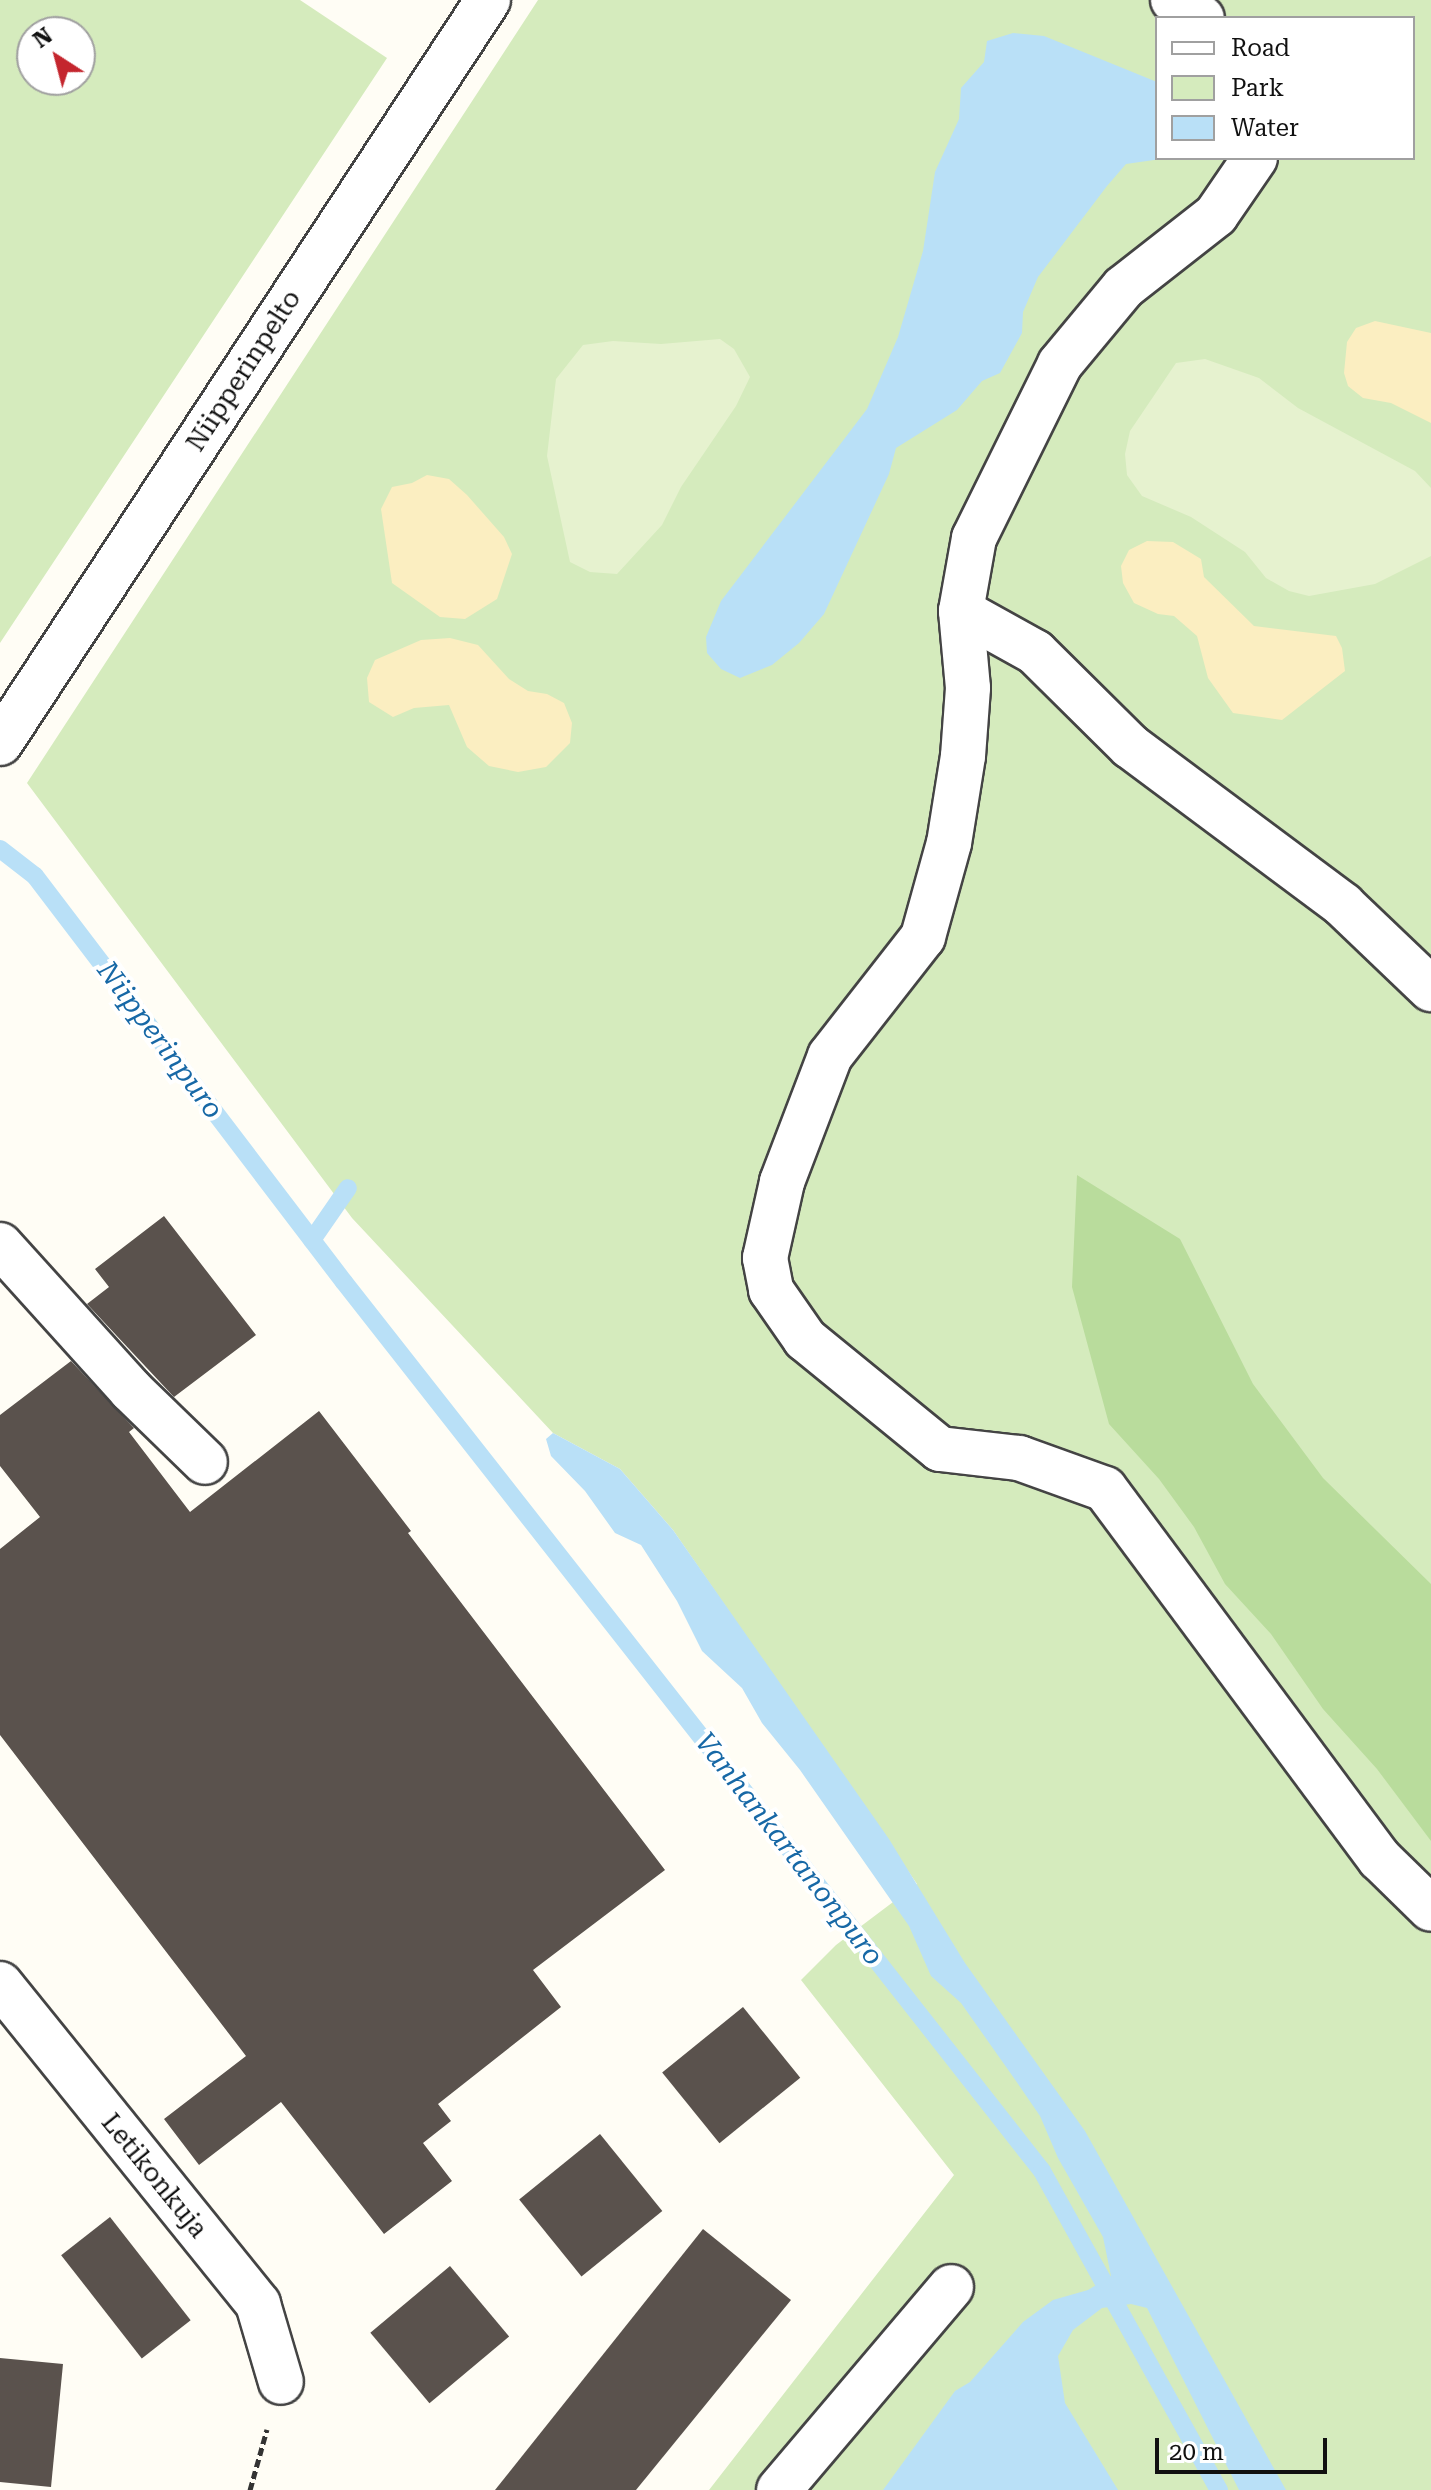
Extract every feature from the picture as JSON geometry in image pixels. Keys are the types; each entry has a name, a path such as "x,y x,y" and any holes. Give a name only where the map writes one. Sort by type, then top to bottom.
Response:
{"street":[{"name":"Niipperinpelto","path":"0,743 488,0"},
{"path":"1173,0 1199,16"},
{"path":"1254,160 1216,215 1123,288 1060,364 974,538 961,611 968,688 963,756 949,843 923,937 830,1056 782,1182 765,1258 771,1290 805,1339 940,1449 1019,1458 1105,1489 1380,1859 1431,1909"},
{"path":"961,611 1035,652 1130,746 1343,905 1431,989"},
{"path":"0,1245 131,1390 205,1462"},
{"name":"Letikonkuja","path":"0,1984 258,2304 281,2382"},
{"path":"779,2490 951,2287"}],"path":[{"path":"250,2490 281,2382"}],"green space":[{"path":"0,0 300,0 387,58 0,643"},
{"path":"538,0 1431,0 1431,2490 709,2490 954,2175 801,1980 836,1945 917,1884 673,1530 620,1469 553,1433 352,1218 27,783"},
{"path":"720,339 734,349 750,377 736,406 681,487 662,525 617,574 590,572 570,562 547,456 556,379 583,345 613,341 661,344"},
{"path":"1205,359 1259,378 1298,408 1415,471 1431,488 1431,556 1375,584 1309,596 1289,591 1266,578 1245,552 1191,517 1142,496 1127,475 1125,454 1130,431 1176,363"},
{"path":"1077,1175 1180,1239 1253,1384 1323,1478 1431,1584 1431,1841 1377,1769 1323,1709 1271,1634 1225,1584 1194,1527 1159,1479 1109,1424 1072,1287"}],"sand":[{"path":"1375,321 1431,333 1431,423 1391,403 1363,398 1348,386 1344,373 1347,342 1356,328"},
{"path":"427,475 449,479 467,495 504,537 512,554 497,599 465,619 440,617 392,583 381,509 392,487 412,483"},
{"path":"1147,541 1173,542 1201,559 1204,577 1254,626 1336,636 1342,648 1345,671 1282,720 1233,713 1208,678 1197,636 1174,616 1158,614 1134,603 1123,583 1121,566 1129,550"},
{"path":"450,638 478,645 509,679 528,691 547,694 564,703 572,723 570,743 546,767 518,772 489,766 467,747 449,705 414,708 393,717 369,702 367,678 375,660 421,640"}],"water":[{"path":"1013,33 1044,36 1155,81 1155,160 1126,164 1038,277 1023,312 1022,333 1000,373 982,381 957,410 896,448 889,474 824,614 799,643 772,665 740,678 721,669 707,653 706,637 721,601 867,409 898,337 923,251 935,172 959,119 961,88 984,62 987,41"},
{"path":"553,1433 620,1469 673,1530 889,1839 965,1963 1085,2131 1286,2490 1239,2490 1147,2308 1131,2304 1102,2308 1073,2330 1058,2356 1065,2403 1118,2490 883,2490 955,2391 970,2382 1023,2322 1053,2300 1088,2290 1111,2276 1103,2237 1058,2158 1040,2116 961,2003 931,1976 909,1926 800,1770 762,1723 742,1688 702,1651 677,1601 641,1545 615,1533 585,1491 551,1456 546,1439"}],"building":[{"path":"164,1216 256,1335 174,1397 87,1304 109,1287 95,1269"},
{"path":"71,1361 134,1428 129,1432 190,1512 319,1411 665,1870 533,1970 561,2007 438,2104 451,2121 423,2143 452,2181 384,2234 281,2102 199,2165 164,2119 246,2056 0,1735 0,1549 40,1517 0,1466 0,1415"},
{"path":"743,2007 800,2078 719,2143 662,2072"},
{"path":"600,2134 662,2211 581,2276 519,2199"},
{"path":"110,2217 191,2320 142,2358 61,2255"},
{"path":"703,2229 791,2300 636,2490 495,2490"},
{"path":"450,2266 509,2336 429,2403 370,2333"},
{"path":"0,2358 63,2364 51,2487 0,2482"}],"waterway":[{"name":"Vanhankartanonpuro","path":"0,849 35,876 344,1282 1042,2171 1219,2490"},
{"path":"312,1240 348,1188"}],"water label":[{"name":"Niipperinpuro","path":"160,1040"}]}
